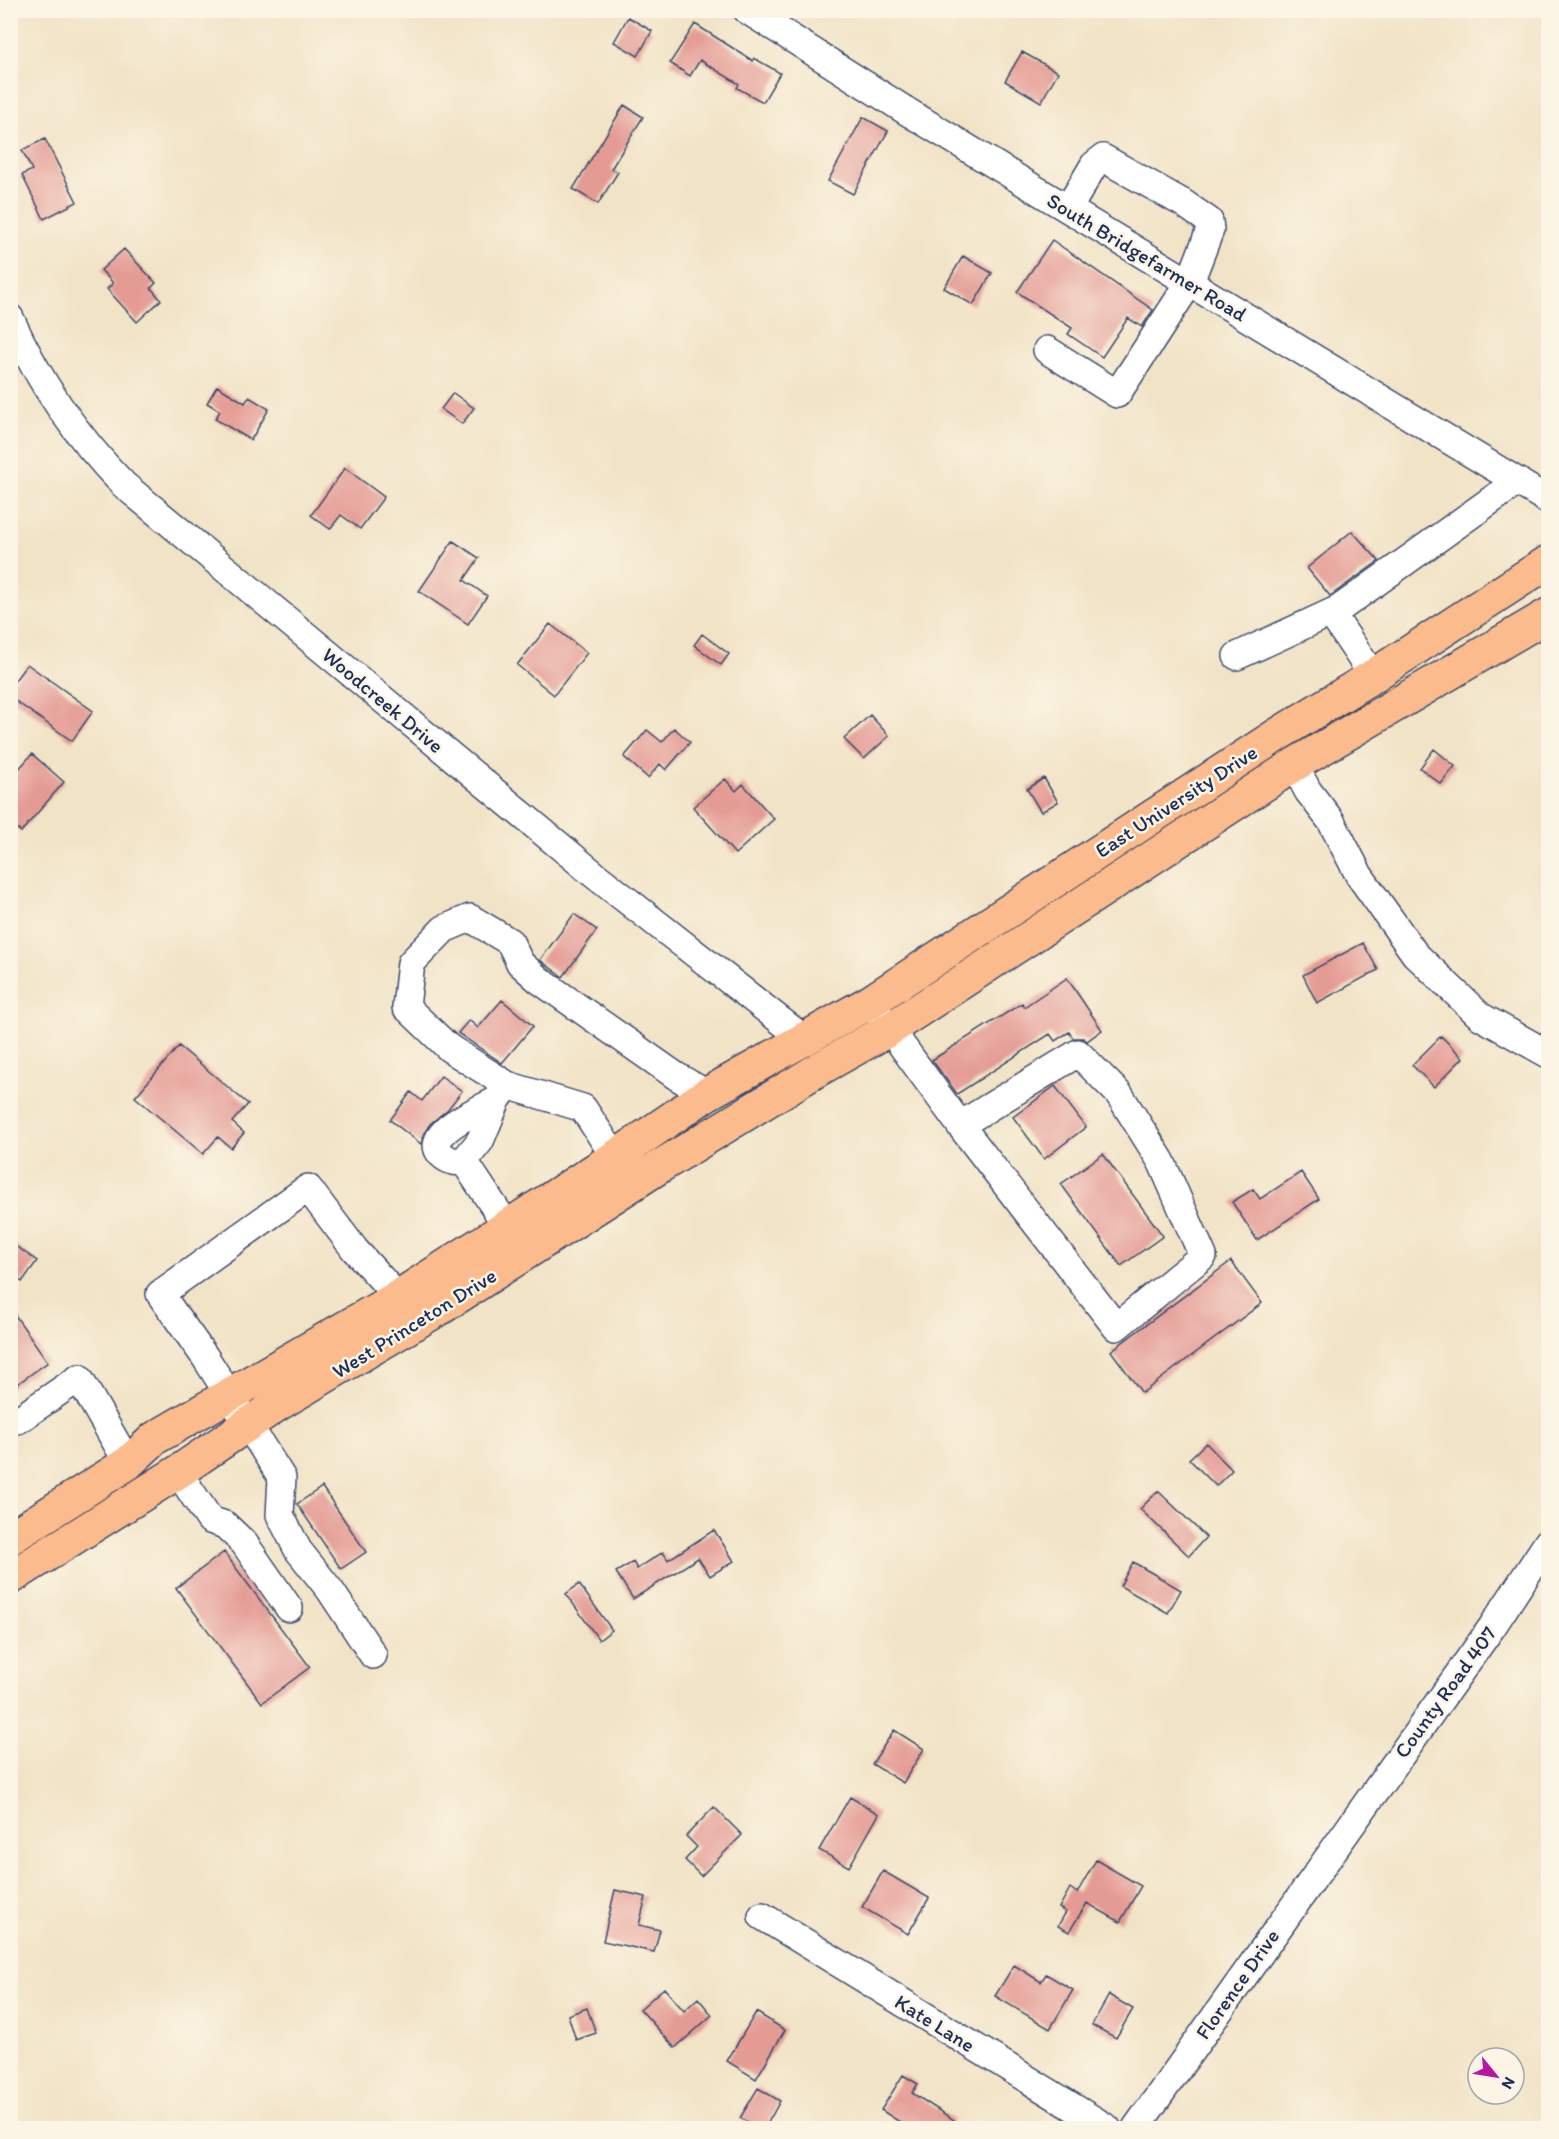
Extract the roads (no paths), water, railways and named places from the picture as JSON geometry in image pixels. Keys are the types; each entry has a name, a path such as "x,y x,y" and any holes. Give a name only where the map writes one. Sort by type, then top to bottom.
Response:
{"highway":[{"name":"East University Drive","path":"804,1039 870,1002 1277,735 1373,676 1548,562"},
{"name":"East University Drive","path":"819,1069 890,1029 1294,765 1548,615"},
{"name":"West Princeton Drive","path":"10,1538 128,1463 155,1438 398,1297 615,1157 707,1094 804,1039"},
{"name":"West Princeton Drive","path":"10,1578 178,1472 275,1406 442,1307 659,1167 819,1069"}],"street":[{"name":"South Bridgefarmer Road","path":"747,10 908,112 1068,209 1538,486"},
{"path":"1047,350 1117,394 1190,282 1210,230 1209,221 1183,203 1103,158 1094,165 1068,209"},
{"name":"Woodcreek Drive","path":"13,332 68,420 99,459 124,485 596,876 804,1039"},
{"path":"1237,656 1339,609 1538,486"},
{"path":"1331,613 1373,676"},
{"path":"1294,765 1308,791 1331,821 1359,876 1415,954 1480,1016 1548,1054"},
{"path":"615,1157 583,1108 502,1093 448,1048 406,1007 411,963 444,929 470,918 510,942 520,963 539,980 676,1076 707,1094"},
{"path":"870,1002 960,1125 1116,1327 1203,1256 1161,1161 1119,1094 1078,1053 960,1125"},
{"path":"502,1093 447,1128 439,1137 438,1144 442,1155 449,1161 464,1161 507,1227"},
{"path":"373,1655 330,1590 298,1550 280,1515 282,1478 230,1396 160,1294 308,1188 355,1250 398,1297"},
{"path":"18,1420 79,1378 128,1463"},
{"path":"178,1472 210,1520 225,1525 244,1543 290,1608"},
{"name":"County Road 407","path":"1339,1840 1492,1627 1548,1542"},
{"name":"Florence Drive","path":"1136,2128 1339,1840"},
{"name":"Kate Lane","path":"762,1917 1107,2128"}]}
